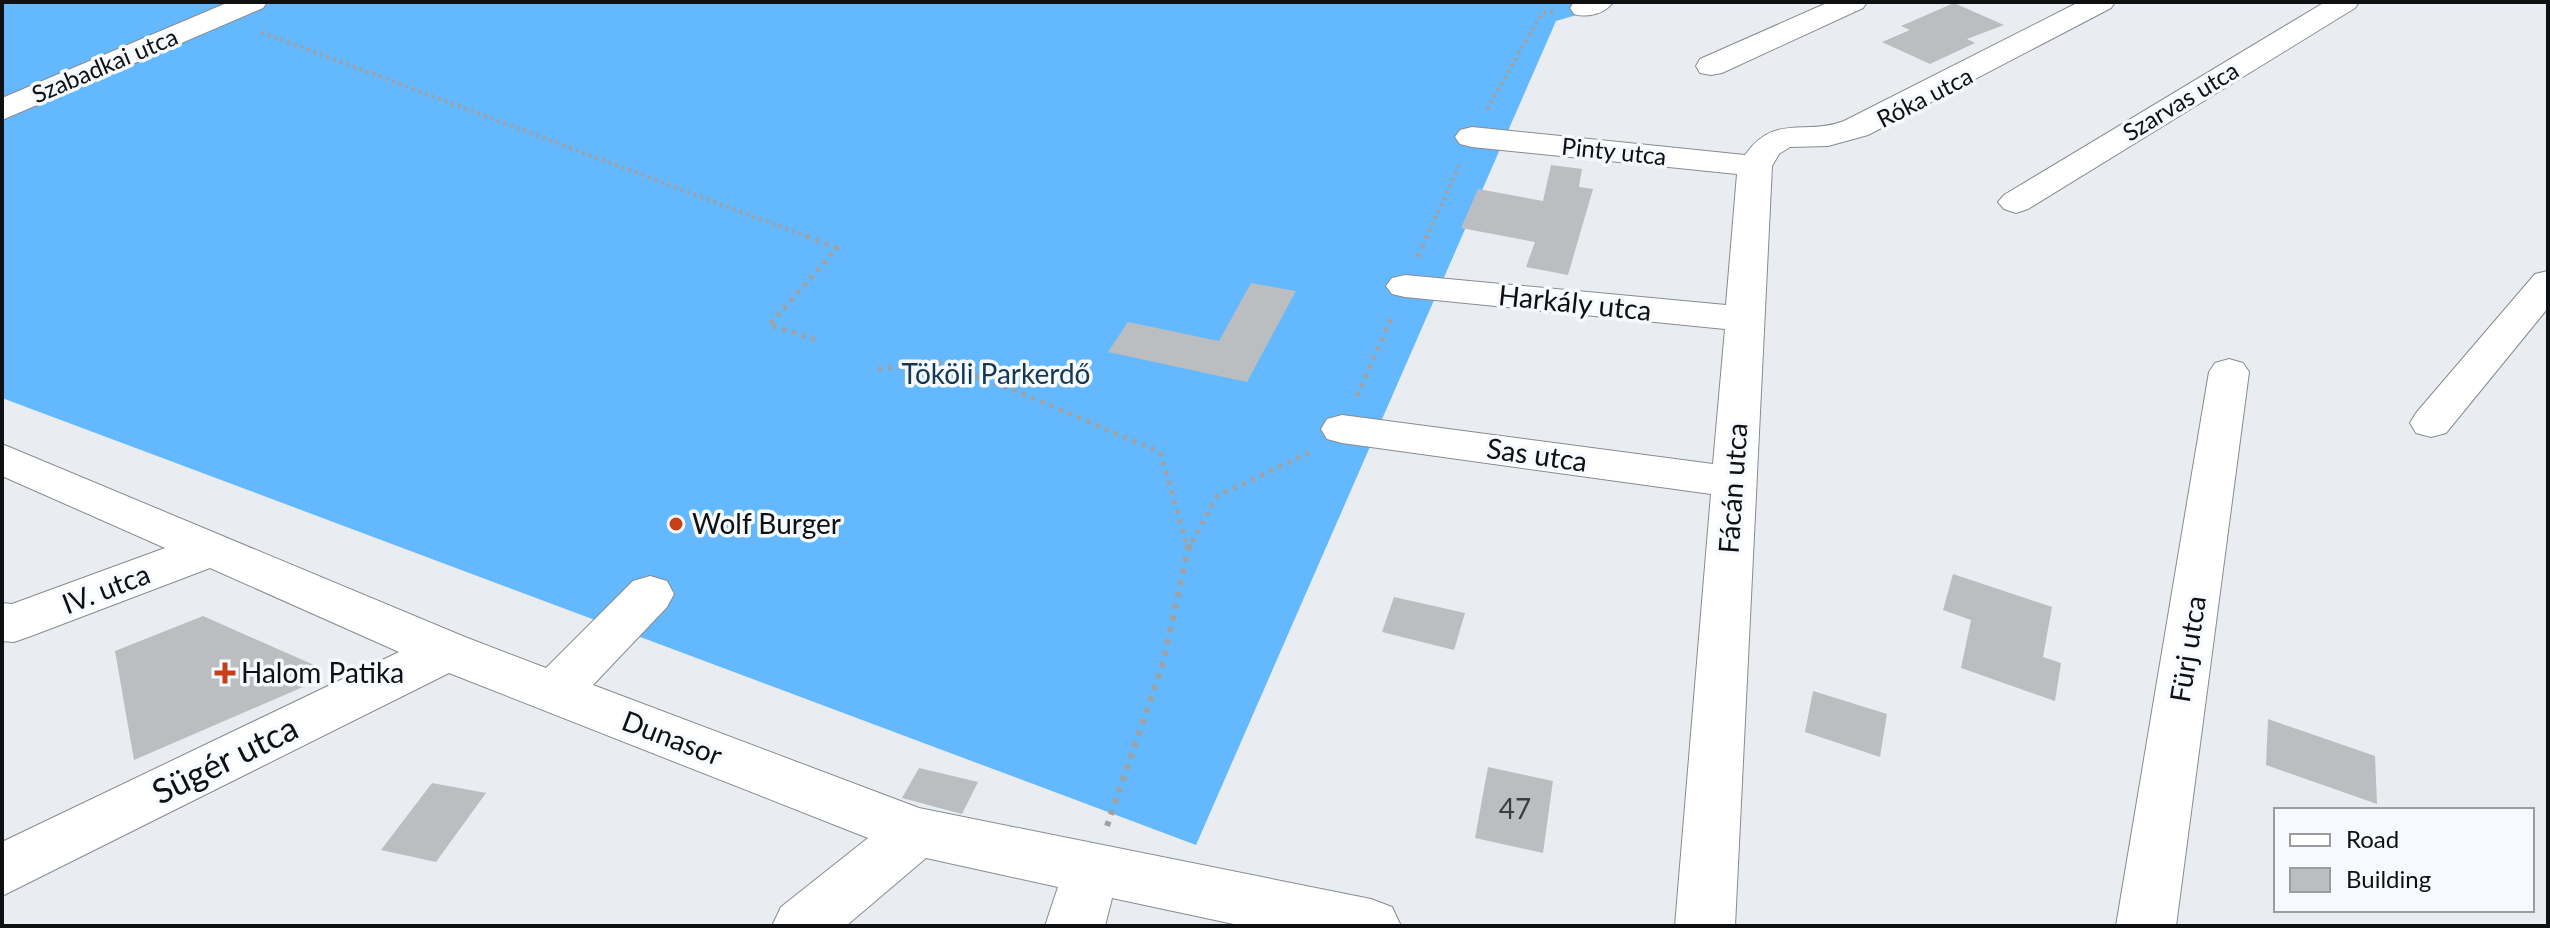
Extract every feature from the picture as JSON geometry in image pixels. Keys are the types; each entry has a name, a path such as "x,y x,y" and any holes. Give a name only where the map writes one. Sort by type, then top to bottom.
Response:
{"street":[{"name":"Szabadkai utca","path":"2,110 253,2"},
{"path":"1711,66 1853,2"},
{"name":"Róka utca","path":"1856,128 2101,2"},
{"name":"Róka utca","path":"1856,128 1862,131 2109,2"},
{"name":"Szarvas utca","path":"2016,202 2345,2"},
{"path":"1755,166 1762,152 1774,140 1792,135 1830,136 1856,128"},
{"name":"Pinty utca","path":"1472,137 1755,166"},
{"name":"Fácán utca","path":"1705,926 1755,166"},
{"path":"2431,423 2534,325 2548,282"},
{"name":"Harkály utca","path":"1405,286 1745,319"},
{"name":"Fürj utca","path":"2146,926 2229,372"},
{"name":"Sas utca","path":"1342,429 1732,482"},
{"name":"Dunasor","path":"2,459 447,651 917,832 1371,926"},
{"name":"IV. utca","path":"2,622 14,623 210,550"},
{"path":"555,692 650,594"},
{"name":"Sügér utca","path":"2,870 447,651"},
{"path":"802,926 917,832"},
{"path":"1075,926 1092,868"}],"path":[{"path":"220,16 837,248 769,325 820,341"},
{"path":"878,369 936,362 1016,391 1160,452 1188,549 1163,663 1092,868"}],"green space":[{"name":"Tököli Parkerdő","path":"2,2 1621,2 1556,21 1196,845 2,398"}],"building":[{"path":"1954,3 2004,25 1967,39 1975,43 1930,64 1882,42 1910,30 1901,26"},
{"path":"1551,165 1582,169 1579,187 1593,189 1568,275 1526,267 1535,242 1461,228 1478,189 1543,201"},
{"path":"1251,283 1296,291 1247,382 1108,352 1128,322 1219,341"},
{"path":"1953,574 2052,607 2043,657 2061,663 2055,701 1961,668 1971,620 1943,610"},
{"path":"1394,597 1465,613 1454,650 1382,632"},
{"path":"203,616 314,665 303,687 134,760 115,651"},
{"path":"1813,691 1887,714 1880,757 1805,732"},
{"path":"2268,719 2375,756 2377,804 2266,765"},
{"path":"1488,767 1553,781 1543,853 1475,838"},
{"path":"919,768 978,782 962,814 902,798"},
{"path":"432,783 486,793 436,862 381,850"}],"place":[{"name":"Wolf Burger","path":"676,524"},
{"name":"Halom Patika","path":"225,673"}]}
